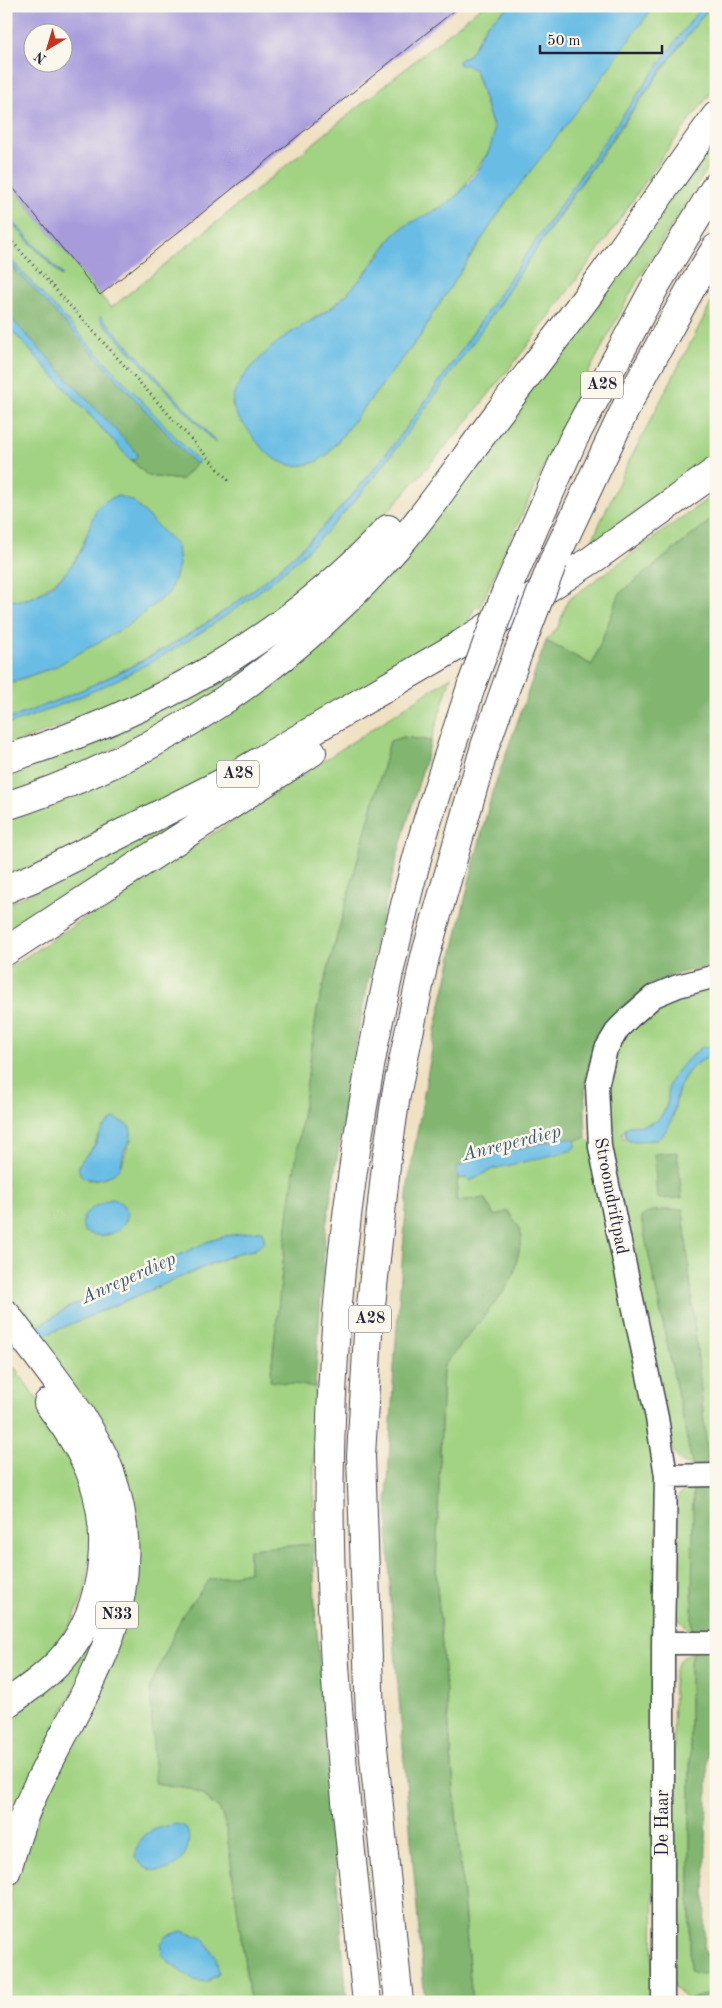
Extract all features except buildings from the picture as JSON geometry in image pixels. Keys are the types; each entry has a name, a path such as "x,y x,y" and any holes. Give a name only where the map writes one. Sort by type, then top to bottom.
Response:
{"highway":[{"path":"6,806 75,782 178,731 252,681 317,628 351,597 420,519 596,285 716,116"},
{"name":"A28","path":"367,2002 339,1736 332,1617 330,1454 334,1350 344,1231 374,1039 422,839 472,684 506,592 582,423 657,283 716,186"},
{"name":"A28","path":"399,2002 370,1718 361,1456 368,1333 387,1157 396,1095 424,957 482,755 518,653 553,562 629,401 685,299 716,248"},
{"path":"6,759 129,714 177,690 244,650 321,593 366,553 499,412"},
{"name":"A28","path":"6,889 33,878 224,782 461,644 593,559 716,472"},
{"name":"A28","path":"6,951 328,742 461,644"},
{"name":"N33","path":"6,1704 35,1684 61,1661 77,1639 90,1614 98,1589 102,1559 103,1528 97,1492 86,1462 58,1416 17,1341"},
{"name":"N33","path":"6,1872 25,1812 93,1677 115,1623 122,1595 125,1566 120,1508 104,1459 72,1403 17,1341"}],"street":[{"name":"Stroomdriftpad","path":"666,1476 657,1418 600,1148 597,1086 606,1049 618,1029 631,1016 654,996 678,986 716,976"},
{"path":"666,1476 716,1475"},
{"name":"De Haar","path":"663,2002 663,1644 666,1476"},
{"path":"663,1644 716,1643"}],"path":[{"path":"6,235 229,481"}],"green space":[{"path":"482,6 518,6 487,24 470,54 458,61 475,70 494,130 494,140 489,151 455,199 403,228 392,237 351,291 332,307 288,335 272,348 242,378 235,392 232,404 238,418 316,462 327,455 422,334 430,318 505,204 654,6 702,6 649,78 446,372 394,444 307,543 244,597 180,639 113,676 6,720 6,684 55,667 179,565 176,546 133,501 118,496 97,509 80,552 65,574 33,598 15,601 6,599 6,324 130,459 148,476 181,480 198,462 6,255 6,217 62,275 6,214 6,179 111,308","holes":["101,316 217,443 99,318"]},
{"path":"710,6 716,6 716,86 662,157 603,244 524,350 461,429 394,505 363,537 315,581 270,616 214,654 122,704 6,746 6,725 88,693 166,653 204,630 275,579 324,534 381,468 459,362 567,204 661,71"},
{"path":"716,135 716,155 637,281 579,390 479,608 475,607 465,627 243,766 6,882 6,814 293,658"},
{"path":"6,259 196,464 181,480 148,476 132,461 135,460 121,436 6,313"},
{"path":"716,294 716,452 690,474 589,547 622,475"},
{"path":"716,493 716,516 620,593 592,665 546,641 558,627 568,600"},
{"path":"716,516 716,967 679,973 649,986 624,1008 613,1022 594,1053 588,1071 585,1100 586,1138 573,1141 564,1138 542,1142 479,1159 468,1160 456,1169 458,1175 456,1201 485,1198 493,1214 496,1216 508,1211 518,1225 522,1237 514,1274 505,1290 443,1367 436,1574 472,2002 425,2002 391,1606 387,1499 394,1367 408,1184 436,1026 469,882 492,793 546,641 592,665 620,593"},
{"path":"372,556 218,699 6,801 6,766 90,739"},
{"path":"451,677 431,741 404,737 390,741 317,1010 289,1209 270,1380 315,1387 313,1544 249,1549 249,1572 209,1580 155,1783 189,1788 201,1794 220,1810 226,1826 250,2002 6,2002 6,1934 13,1879 138,1569 133,1496 113,1445 36,1339 237,1253 254,1250 265,1242 262,1232 226,1236 207,1242 69,1307 30,1332 6,1299 6,970","holes":["98,1136 132,1139 123,1162 115,1172 106,1177 88,1180 81,1162 95,1144"]},
{"path":"403,737 431,741 399,850 376,941 352,1064 325,1233 315,1387 270,1381 289,1209 317,1010 390,741"},
{"path":"220,797 6,943 6,905 154,833"},
{"path":"716,988 716,1047 700,1049 680,1069 670,1084 666,1107 659,1119 649,1124 628,1126 622,1133 623,1138 630,1141 657,1140 673,1117 677,1096 687,1074 703,1060 716,1057 716,1457 708,1462 683,1209 652,1211 641,1218 693,1468 680,1461 671,1448 607,1136 608,1065 626,1032 672,996"},
{"path":"586,1138 592,1144 657,1475 653,1982 649,2002 472,2002 436,1574 443,1367 505,1290 496,1216 493,1214 485,1198 456,1201 458,1175 460,1179 465,1178 470,1181 493,1169 576,1146 575,1140"},
{"path":"677,1152 682,1198 659,1199 657,1197 654,1154"},
{"path":"683,1209 708,1461 716,1457 716,1466 693,1468 641,1217 652,1211"},
{"path":"6,1363 11,1370 15,1368 59,1431 81,1475 93,1535 85,1592 71,1624 50,1653 6,1689"},
{"path":"716,1483 716,1495 712,1501 716,1633 692,1632 693,1485"},
{"path":"693,1485 692,1632 679,1620 673,1610 676,1503 679,1495"},
{"path":"313,1544 315,1607 347,2002 250,2002 226,1826 220,1810 201,1794 189,1788 155,1783 150,1687 183,1614 209,1580 249,1572 249,1549"},
{"path":"95,1626 101,1632 6,1831 6,1714"},
{"path":"716,1651 716,1684 709,1688 704,1951 716,1956 716,1973 699,1974 690,1971 690,1661 694,1652"},
{"path":"694,1652 690,1661 690,1971 716,1973 716,1992 687,2000 675,1987 671,1974 674,1672 681,1659"},
{"path":"716,1992 716,2002 689,2002 687,2000"}],"water":[{"path":"509,6 654,6 590,94 505,204 430,318 422,334 327,455 305,465 287,464 276,459 262,448 240,421 233,406 233,397 237,387 244,376 272,347 334,306 363,276 397,232 449,202 467,185 483,163 494,130 475,70 466,65 459,65 458,61 470,54 487,24"},
{"path":"702,6 710,6 606,146 478,336 380,469 327,531 275,579 204,630 166,653 88,693 6,725 6,720 113,676 180,640 244,597 274,573 337,512 419,411 622,116"},
{"path":"6,214 62,274 62,276 6,217"},
{"path":"6,255 198,463 195,464 6,259"},
{"path":"6,313 137,453 135,460 130,459 6,324"},
{"path":"101,316 217,443 99,318"},
{"path":"118,496 133,501 177,546 179,565 169,593 127,626 55,667 6,684 6,599 28,599 40,594 60,578 69,569 81,550 98,507 109,499"},
{"path":"702,1047 716,1047 716,1057 697,1063 688,1073 678,1091 671,1121 664,1133 657,1140 630,1141 626,1138 625,1131 628,1126 649,1124 659,1119 666,1108 668,1087 672,1079 683,1064"},
{"path":"115,1118 130,1127 131,1131 131,1137 124,1151 120,1168 112,1175 106,1177 87,1179 79,1172 79,1166 93,1148 103,1128"},
{"path":"564,1138 575,1140 576,1146 570,1151 493,1169 470,1181 465,1178 460,1179 456,1169 468,1160"},
{"path":"112,1199 122,1204 128,1214 122,1226 117,1231 105,1235 91,1234 84,1231 83,1219 86,1214 100,1204"},
{"path":"262,1231 265,1242 254,1250 237,1253 36,1339 30,1332 69,1307 207,1242 226,1236"},
{"path":"176,1824 186,1827 189,1836 185,1854 180,1861 173,1867 165,1870 156,1871 144,1867 135,1857 137,1848 144,1836 154,1830"},
{"path":"182,1931 203,1938 216,1957 219,1974 206,1982 193,1980 169,1962 162,1954 161,1944 167,1936"}],"waterway":[{"name":"Anreperdiep","path":"6,1349 17,1344"}]}
